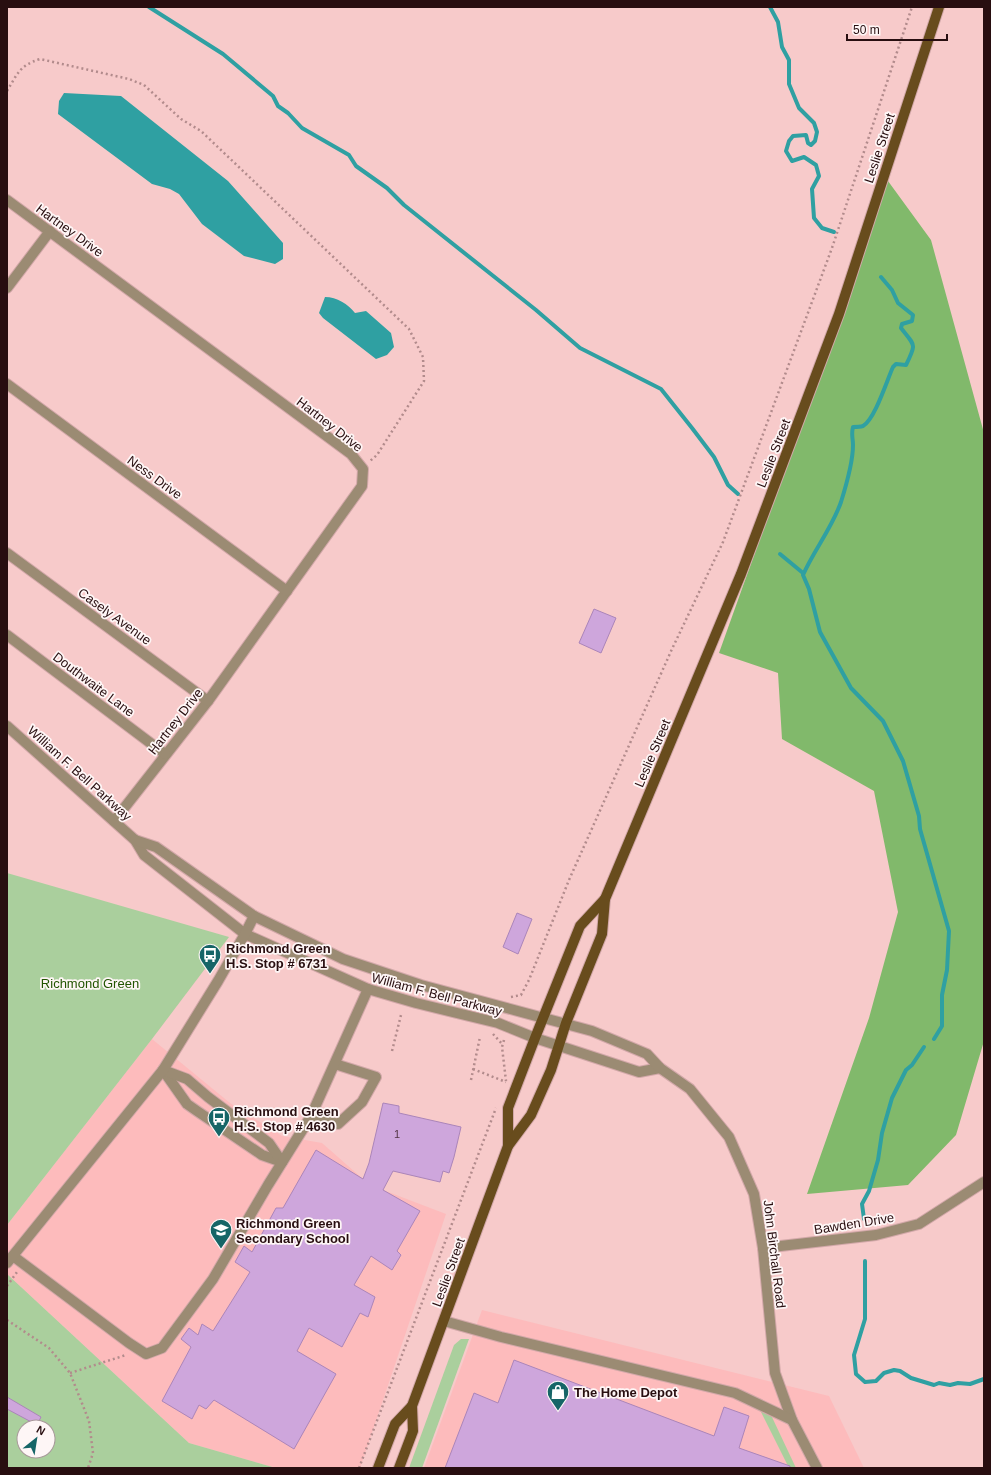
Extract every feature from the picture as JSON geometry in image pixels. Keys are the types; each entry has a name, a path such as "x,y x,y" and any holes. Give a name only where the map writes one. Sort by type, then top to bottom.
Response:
{"main road":[{"name":"Leslie Street","path":"378,1468 395,1424 412,1406 508,1146 531,1115 551,1070 566,1023 602,934 605,899 740,574 836,321 939,7"},
{"name":"Leslie Street","path":"508,1146 508,1108 535,1038 580,926 605,899"},
{"name":"Leslie Street","path":"399,1468 413,1431 412,1406"}],"street":[{"name":"Hartney Drive","path":"7,200 351,454 363,469 362,486 208,701 114,821"},
{"path":"7,288 50,231"},
{"name":"Ness Drive","path":"7,384 287,591"},
{"name":"Casely Avenue","path":"7,553 208,701"},
{"name":"Douthwaite Lane","path":"7,635 165,754"},
{"name":"William F. Bell Parkway","path":"7,726 135,840 144,855 246,934 368,989 416,1003 498,1023 535,1038 558,1045"},
{"name":"William F. Bell Parkway","path":"135,840 156,847 254,916 342,959 422,985 566,1023"},
{"path":"254,916 246,934 163,1070 10,1259 24,1264 129,1343 146,1354 162,1348 213,1279 311,1116 368,989"},
{"name":"John Birchall Road","path":"566,1023 592,1031 648,1054 660,1068 690,1089 729,1137 754,1194 763,1248 775,1374 792,1420 817,1468"},
{"path":"558,1045 639,1072 660,1068"},
{"path":"311,1116 338,1124 362,1102 376,1077 335,1064"},
{"path":"163,1070 187,1104 262,1155 282,1162"},
{"path":"163,1070 187,1079 208,1098 269,1143 282,1162"},
{"name":"Bawden Drive","path":"763,1248 876,1235 919,1224 984,1182"},
{"path":"444,1321 502,1337 735,1394 792,1420"}],"path":[{"path":"521,995 529,980 576,866 672,649 723,542 832,248 912,7"},
{"path":"7,91 20,70 28,63 40,59 129,79 144,86 181,119 201,131 409,328 423,357 424,381 377,455 363,469"},
{"path":"392,1051 401,1014"},
{"path":"470,1080 480,1037"},
{"path":"504,1040 502,1047 506,1082 504,1087"},
{"path":"473,1069 506,1082"},
{"path":"359,1468 496,1106"},
{"path":"7,1286 24,1264"},
{"path":"7,1320 49,1348 70,1373 88,1421 93,1453 88,1468"},
{"path":"70,1373 125,1355"}],"shaded area":[{"name":"Richmond Green Secondary School","path":"152,1039 230,1103 282,1136 322,1143 363,1179 383,1190 446,1214 360,1468 276,1468 189,1443 7,1274 7,1225"},
{"path":"482,1310 829,1396 864,1468 424,1468"}],"green space":[{"path":"888,181 931,240 984,433 984,1041 956,1135 908,1185 807,1194 869,1018 898,912 874,791 782,739 778,673 719,653"},
{"name":"Richmond Green","path":"7,873 229,937 152,1039 7,1225"},
{"path":"7,1274 189,1443 276,1468 7,1468"},
{"path":"461,1339 469,1339 422,1468 409,1468 454,1345"},
{"path":"760,1410 771,1415 796,1468 789,1468"}],"water":[{"path":"64,93 121,96 228,181 283,243 283,259 275,264 244,256 202,224 179,194 170,189 152,184 58,114 59,101"},
{"path":"325,297 334,298 342,302 355,313 366,311 391,333 394,347 387,355 376,359 323,318 319,313"}],"building":[{"path":"594,609 616,618 601,653 579,643"},
{"path":"517,913 532,919 518,954 503,947"},
{"path":"383,1103 399,1106 399,1113 461,1127 454,1157 449,1173 443,1171 440,1182 393,1171 383,1190 420,1211 397,1251 401,1255 392,1270 371,1256 354,1285 375,1297 368,1317 360,1313 342,1347 309,1328 297,1351 336,1374 294,1449 214,1400 206,1409 199,1405 192,1419 162,1401 191,1347 181,1339 189,1328 198,1335 202,1324 213,1331 250,1272 235,1262 244,1246 252,1252 276,1208 283,1208 316,1150 363,1179 369,1163"},
{"name":"The Home Depot","path":"514,1360 714,1436 724,1407 749,1416 739,1448 790,1466 790,1468 445,1468 474,1393 498,1403"},
{"path":"7,1397 41,1417 40,1419 26,1419 7,1409"}],"waterway":[{"path":"149,7 223,54 273,96 278,106 288,113 302,128 349,155 356,166 387,188 404,205 536,310 580,348 661,389 714,457 728,485 738,494"},
{"path":"770,7 778,22 782,47 789,60 789,84 799,108 814,123 817,132 815,141 811,145 808,143 806,135 793,136 789,141 786,151 792,161 804,157 816,165 819,176 812,189 814,218 822,228 834,232"},
{"path":"881,277 892,290 898,303 913,315 912,321 902,324 901,328 912,342 912,352 906,365 896,364 893,367 872,416 863,426 853,427 852,459 841,502 833,521 803,575 809,589 820,632 851,688 883,721 903,761 919,816 920,829 949,931 947,970 942,995 942,1026 934,1039"},
{"path":"780,554 803,573"},
{"path":"864,1219 862,1204 869,1191 878,1160 882,1133 892,1098 906,1070 912,1065 924,1047"},
{"path":"865,1261 865,1319 854,1355 856,1374 865,1382 876,1381 884,1373 894,1370 900,1371 911,1378 934,1385 939,1383 950,1385 958,1383 970,1384 984,1379"}],"place":[{"name":"Richmond Green H.S. Stop # 6731","path":"210,974"},
{"name":"Richmond Green H.S. Stop # 4630","path":"219,1138"},
{"name":"Richmond Green Secondary School","path":"221,1250"},
{"name":"The Home Depot","path":"558,1412"}]}
